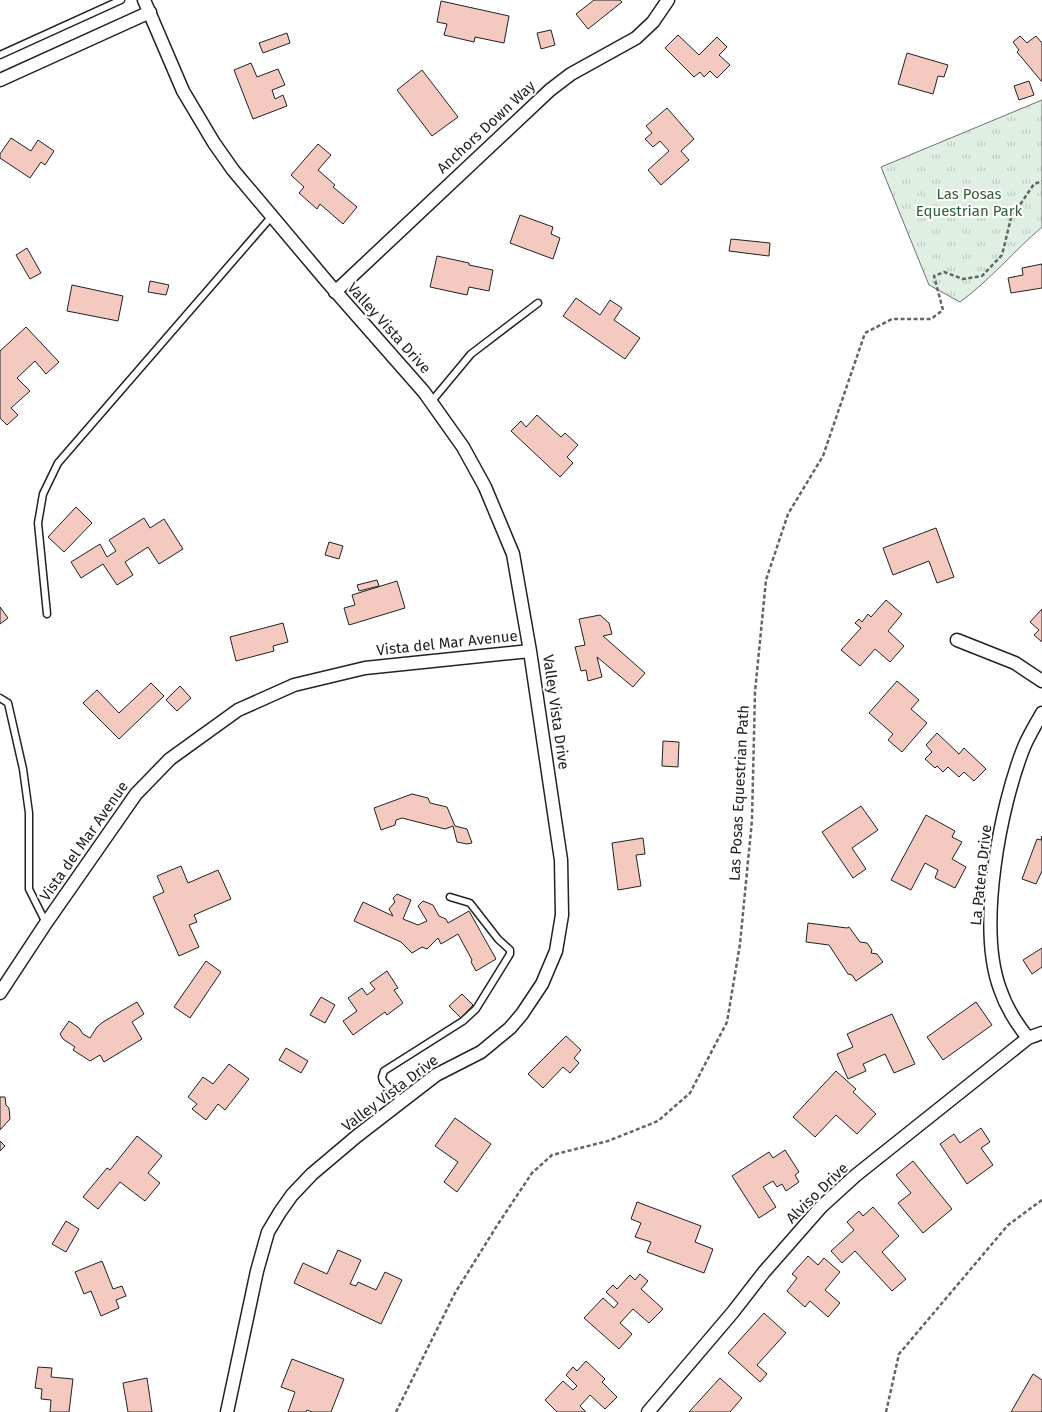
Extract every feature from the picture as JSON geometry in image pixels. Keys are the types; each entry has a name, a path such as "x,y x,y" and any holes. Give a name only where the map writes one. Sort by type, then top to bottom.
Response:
{"street":[{"name":"Anchors Down Way","path":"335,292 550,90 571,74 636,38 653,22 668,0"},
{"name":"Valley Vista Drive","path":"147,6 183,91 234,170 335,292 424,392 475,467 513,554 530,651 561,860 562,915 556,951 546,976 533,1000 510,1028 481,1052 436,1075 357,1136 312,1174 292,1195 268,1232 257,1271 227,1412"},
{"path":"0,80 147,6"},
{"path":"957,640 1008,660 1042,681"},
{"name":"Vista del Mar Avenue","path":"0,993 46,923 136,794 170,759 238,710 294,685 365,668 530,651"},
{"name":"La Patera Drive","path":"1028,1038 1015,1022 1000,989 992,961 990,925 996,853 1005,810 1024,746 1042,713"},
{"name":"Alviso Drive","path":"648,1412 764,1272 821,1208 855,1176 1028,1038 1042,1033"}],"lane":[{"path":"0,55 121,0"},
{"path":"47,614 38,523 43,494 58,463 272,216"},
{"path":"431,402 471,354 538,303"},
{"path":"0,698 8,703 23,769 29,813 29,889 46,923"},
{"path":"402,1102 383,1081 384,1071 464,1022 476,1009 510,954 510,950 498,939 484,918 470,903 450,897"}],"path":[{"name":"Las Posas Equestrian Path","path":"396,1412 455,1293 532,1173 552,1154 608,1140 658,1120 690,1092 704,1066 727,1022 740,944 752,820 755,692 766,580 788,514 823,456 866,333 892,319 931,319 943,310 934,276 944,272 963,278 982,276 1002,255 1011,218 1034,184 1042,181"},
{"path":"886,1412 899,1354 1008,1225 1042,1200"}],"green space":[{"name":"Las Posas Equestrian Park","path":"1042,100 1042,227 982,284 960,302 929,285 881,167"}],"building":[{"path":"594,0 620,0 622,2 588,29 576,14"},
{"path":"441,1 509,16 504,43 475,37 474,42 444,35 447,24 437,22"},
{"path":"551,30 555,45 541,49 537,33"},
{"path":"287,33 290,43 263,53 259,43"},
{"path":"678,35 699,55 717,37 727,47 719,55 730,65 717,78 710,71 704,77 700,72 694,77 665,48"},
{"path":"1020,36 1027,43 1036,36 1042,43 1042,82 1017,52 1019,50 1013,42"},
{"path":"907,53 948,65 944,77 938,76 933,94 898,84"},
{"path":"251,63 257,77 278,69 285,85 272,90 275,99 283,95 287,106 253,119 234,70"},
{"path":"422,70 458,117 432,136 397,90"},
{"path":"1029,81 1034,95 1019,100 1014,86"},
{"path":"667,108 694,139 681,151 689,160 661,185 648,170 669,151 660,141 653,147 645,139 652,133 646,126"},
{"path":"11,138 31,151 38,140 54,151 45,165 41,162 30,178 0,158 0,154"},
{"path":"318,144 331,155 318,170 335,185 333,187 357,207 343,224 320,204 317,209 299,193 304,187 291,175"},
{"path":"520,215 553,227 551,234 560,238 553,259 510,243"},
{"path":"731,239 770,243 769,256 729,251"},
{"path":"27,248 41,273 30,279 16,255"},
{"path":"437,256 493,270 489,291 469,287 467,295 430,287"},
{"path":"1042,264 1042,288 1011,293 1008,278 1023,275 1022,268"},
{"path":"150,281 169,285 166,295 148,292"},
{"path":"72,285 123,296 118,321 67,311"},
{"path":"576,298 600,315 610,300 622,308 614,320 640,338 625,359 563,316"},
{"path":"26,327 59,362 46,374 35,361 17,378 30,391 11,408 18,415 7,425 0,418 0,351"},
{"path":"537,415 561,437 565,433 578,445 567,457 573,463 560,477 511,431 521,421 526,427"},
{"path":"76,507 92,523 64,552 48,537"},
{"path":"144,518 150,528 164,519 183,549 159,564 148,547 125,562 133,575 117,585 103,564 81,578 71,562 100,544 107,557 116,551 109,540"},
{"path":"936,528 954,577 937,583 929,561 893,575 883,548"},
{"path":"329,542 343,546 339,559 325,555"},
{"path":"377,580 379,586 359,591 357,585"},
{"path":"397,581 405,608 349,625 344,608 355,605 352,595"},
{"path":"886,600 902,614 888,631 904,646 890,662 875,649 860,666 841,650 861,628 855,623 859,619 862,622 868,614 871,617"},
{"path":"0,607 8,618 0,624"},
{"path":"1042,609 1042,642 1034,635 1039,630 1030,622"},
{"path":"600,615 609,623 612,634 603,636 645,673 633,687 597,657 602,677 588,681 586,670 581,671 575,647 585,645 579,619"},
{"path":"283,623 288,642 273,646 274,651 236,661 230,637"},
{"path":"897,681 919,700 911,709 927,723 902,752 888,740 893,734 869,713"},
{"path":"151,683 164,696 119,739 83,703 97,690 119,713"},
{"path":"180,686 191,698 177,711 166,700"},
{"path":"937,733 959,754 964,748 986,769 974,781 964,772 959,777 948,767 943,772 937,766 935,768 925,759 932,752 926,745"},
{"path":"663,741 679,742 678,767 662,766"},
{"path":"412,794 428,798 430,803 447,807 455,826 467,829 472,843 457,842 453,826 445,829 402,818 396,820 395,825 381,830 374,808"},
{"path":"861,806 878,830 852,848 866,869 853,878 822,832"},
{"path":"926,815 955,831 952,837 962,842 952,859 966,867 955,888 935,878 938,870 925,863 911,890 891,880"},
{"path":"1042,836 1042,871 1036,884 1022,879 1037,839 1041,840"},
{"path":"643,838 645,854 636,855 641,886 618,890 612,843"},
{"path":"181,866 188,883 218,870 231,899 194,915 197,922 189,925 199,947 179,956 153,897 164,892 157,876"},
{"path":"397,894 411,900 403,919 418,925 427,921 418,906 423,901 433,905 439,916 446,919 448,923 469,911 496,959 476,971 458,934 441,944 438,938 427,949 422,947 412,953 401,942 354,921 363,902 393,916 389,909 395,902 393,898"},
{"path":"808,923 849,927 860,942 867,943 872,950 871,953 877,954 883,962 856,981 852,975 848,974 829,945 806,942"},
{"path":"1042,948 1042,967 1032,974 1023,960"},
{"path":"206,961 221,972 190,1018 174,1007"},
{"path":"387,971 398,988 394,990 403,1003 387,1015 385,1012 353,1035 343,1021 357,1011 348,998 362,988 367,995 375,989 370,983"},
{"path":"462,994 473,1005 461,1018 449,1006"},
{"path":"321,997 335,1005 325,1023 310,1015"},
{"path":"137,1002 144,1014 132,1022 142,1039 104,1062 100,1055 90,1061 73,1050 75,1047 63,1039 60,1034 69,1021 90,1038 97,1027 103,1022"},
{"path":"976,1002 992,1025 943,1060 927,1037"},
{"path":"892,1014 915,1064 894,1073 885,1054 863,1064 866,1071 848,1079 837,1054 853,1047 847,1034"},
{"path":"566,1036 581,1050 574,1058 579,1063 570,1073 563,1067 543,1088 528,1074"},
{"path":"286,1048 308,1061 301,1073 279,1060"},
{"path":"229,1064 249,1079 225,1110 218,1104 206,1120 192,1109 197,1104 188,1097 203,1077 213,1084"},
{"path":"836,1071 856,1089 853,1092 876,1114 857,1134 836,1115 815,1137 793,1117"},
{"path":"0,1097 5,1097 10,1119 0,1130"},
{"path":"455,1118 491,1144 457,1192 444,1182 458,1162 435,1146"},
{"path":"981,1128 990,1142 981,1148 993,1165 967,1184 940,1144 954,1134 960,1143"},
{"path":"137,1136 162,1156 148,1173 160,1183 145,1201 120,1182 98,1209 83,1197 107,1168 110,1170"},
{"path":"0,1141 5,1146 0,1151"},
{"path":"785,1150 799,1172 795,1175 799,1182 786,1191 782,1184 777,1187 773,1181 763,1187 776,1207 759,1218 732,1176 769,1152 773,1158"},
{"path":"913,1161 952,1209 923,1233 898,1203 911,1193 896,1175"},
{"path":"637,1202 701,1226 695,1242 713,1249 704,1273 647,1252 651,1242 635,1237 641,1223 631,1219"},
{"path":"873,1207 899,1236 882,1252 906,1279 892,1291 855,1251 842,1263 831,1251 854,1230 847,1222 859,1211 863,1216"},
{"path":"66,1221 79,1229 66,1252 52,1244"},
{"path":"338,1250 361,1260 350,1284 356,1286 358,1282 376,1290 385,1272 402,1280 381,1324 294,1283 303,1263 327,1274"},
{"path":"808,1256 818,1265 824,1258 840,1272 825,1290 840,1303 828,1317 810,1301 805,1307 787,1291 797,1278 792,1274"},
{"path":"102,1261 113,1289 122,1286 126,1296 116,1300 119,1308 101,1316 91,1291 84,1294 75,1272"},
{"path":"640,1274 648,1281 641,1289 663,1309 649,1323 633,1309 620,1323 632,1334 619,1349 584,1318 603,1298 614,1308 618,1303 606,1292 613,1285 617,1289 630,1275 635,1280"},
{"path":"764,1313 786,1333 757,1365 767,1374 760,1382 728,1353"},
{"path":"292,1359 344,1379 331,1412 312,1412 307,1410 306,1412 288,1412 295,1392 281,1387"},
{"path":"586,1361 605,1379 602,1382 617,1397 605,1409 590,1395 580,1406 586,1412 557,1412 545,1400 563,1381 573,1390 577,1386 566,1375 573,1367 577,1371"},
{"path":"38,1367 52,1368 51,1377 73,1379 69,1412 50,1412 51,1400 41,1399 42,1389 35,1388"},
{"path":"1033,1374 1042,1380 1042,1412 1011,1412"},
{"path":"147,1378 152,1412 128,1412 123,1383"},
{"path":"720,1378 742,1398 730,1412 689,1412"}]}
